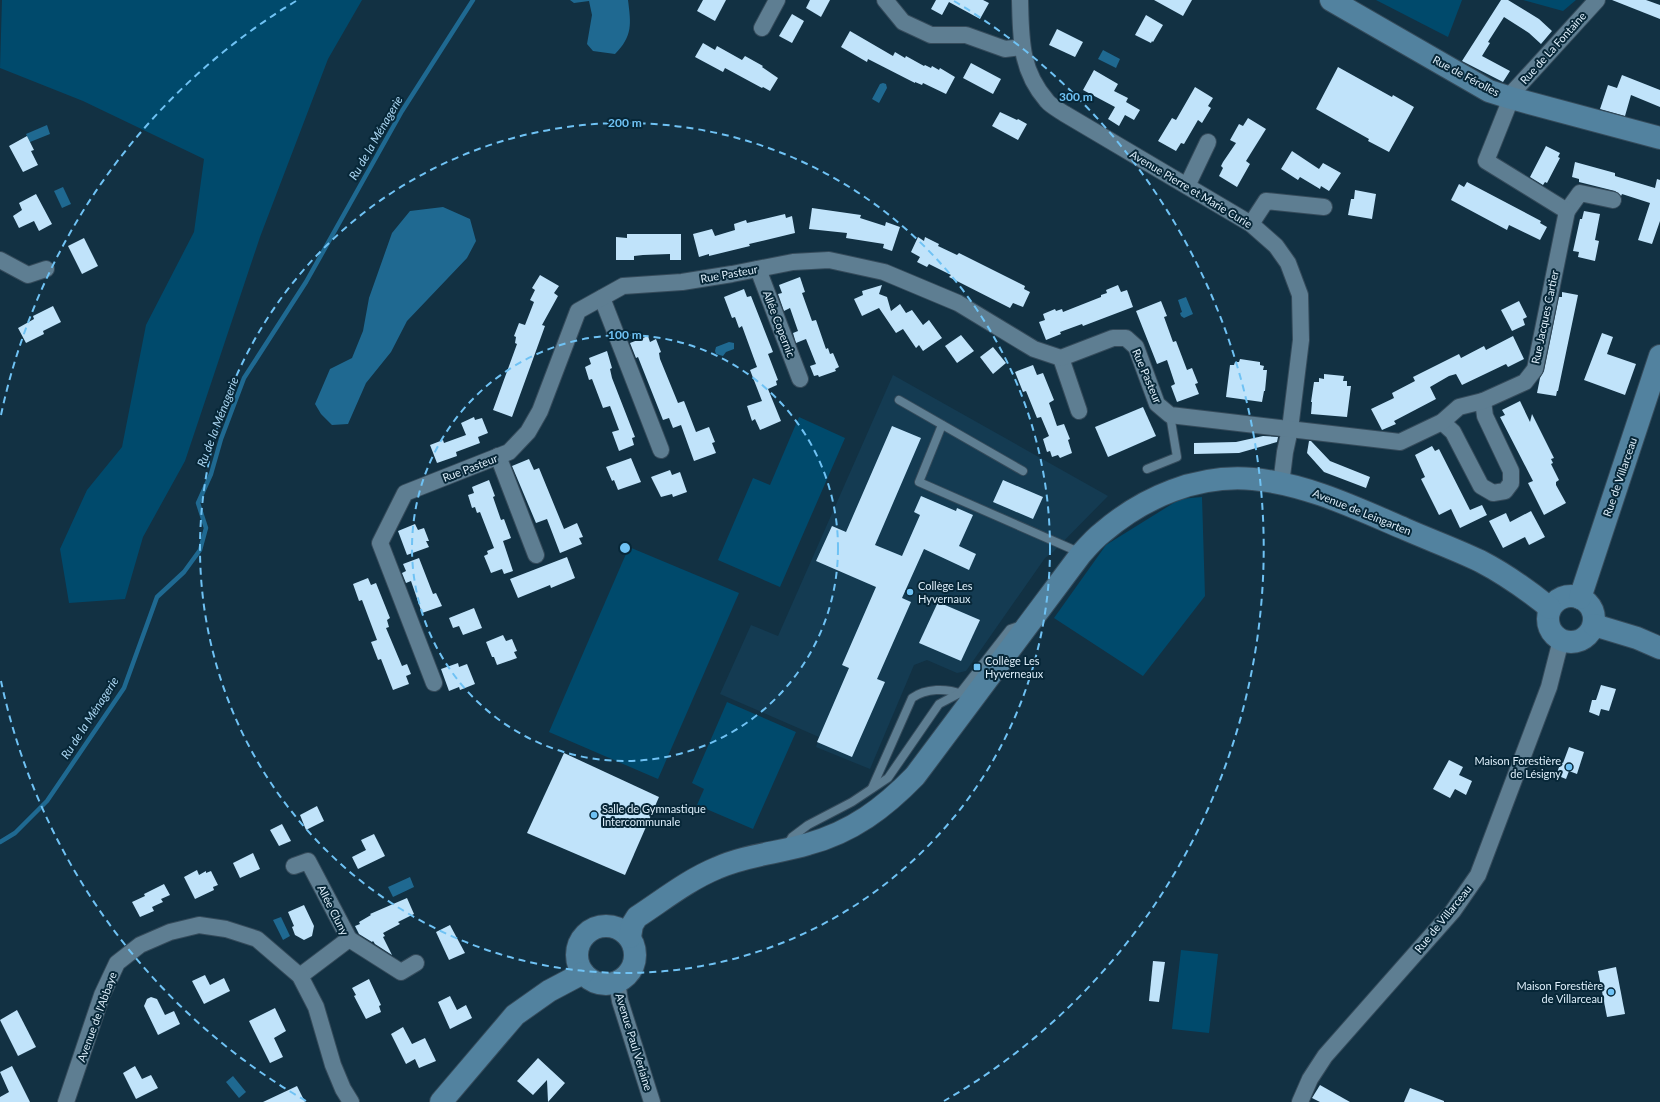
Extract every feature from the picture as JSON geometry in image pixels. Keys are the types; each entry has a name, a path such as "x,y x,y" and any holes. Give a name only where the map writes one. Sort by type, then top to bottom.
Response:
{"street":[{"path":"762,28 777,0"},
{"path":"885,0 903,22 931,35 966,35 1005,49 1022,47"},
{"name":"Avenue Pierre et Marie Curie","path":"1020,0 1024,60 1033,79 1048,102 1065,114 1251,224 1276,246 1288,263 1300,295 1300,340 1290,430 1285,452 1281,484"},
{"name":"Rue de Férolles","path":"1331,0 1489,91 1660,138"},
{"name":"Rue de La Fontaine","path":"1511,98 1514,91 1597,0"},
{"path":"1511,98 1510,105 1486,161 1567,211 1580,193 1613,200"},
{"path":"1187,186 1208,142"},
{"path":"1251,224 1266,200 1324,207"},
{"name":"Rue Jacques Cartier","path":"1290,430 1400,442 1442,422 1459,407 1483,401 1525,382 1535,369 1567,211"},
{"path":"0,260 28,275 46,269"},
{"name":"Rue Pasteur","path":"434,683 380,543 405,493 509,452 528,432 540,411 578,311 623,286 682,282 792,262 829,260 884,272 958,303 1034,349 1061,358 1113,338 1126,338 1136,346 1156,404 1170,415 1290,430"},
{"name":"Allée Copernic","path":"758,269 800,379"},
{"path":"602,298 661,450"},
{"name":"Rue de Villarceau","path":"1580,598 1660,356"},
{"path":"1061,358 1079,411"},
{"path":"1442,422 1453,432 1481,486 1493,493 1505,491 1511,482 1511,471 1485,416 1483,401"},
{"path":"498,456 536,554"},
{"name":"Avenue de Leingarten","path":"630,937 632,925 637,917 691,880 718,867 753,856 809,844 841,832 864,820 895,796 915,776 966,696 1029,623 1081,554 1101,533 1120,519 1163,493 1197,483 1233,479 1253,479 1312,491 1355,507 1481,562 1531,593 1550,608"},
{"path":"1573,596 1580,598 1590,606 1594,618 1594,625 1587,636 1581,640 1568,642 1561,640 1555,636 1548,623 1550,608 1560,598 1573,596"},
{"path":"1594,625 1637,638 1660,648"},
{"name":"Rue de Villarceau","path":"1300,1102 1310,1079 1325,1056 1452,911 1478,876 1548,687 1561,640"},
{"name":"Allée Cluny","path":"294,866 308,861 348,939 300,976"},
{"name":"Avenue de l'Abbaye","path":"66,1102 102,995 117,963 140,945 170,932 199,925 226,929 257,939 300,976 316,1007 333,1065 343,1089 351,1102"},
{"path":"602,925 608,925 620,929 630,937 635,949 635,963 628,974 617,982 608,984 598,983 583,973 579,966 577,953 580,941 585,934 594,928 602,925"},
{"path":"348,939 401,972 416,963"},
{"path":"441,1102 515,1016 548,992 583,973"},
{"name":"Avenue Paul Verlaine","path":"617,982 620,1001 652,1102"}],"lane":[{"path":"899,400 1023,471"},
{"path":"1147,469 1177,457 1170,415"},
{"path":"942,424 919,482 1081,554"},
{"path":"872,788 912,698 929,691 946,690 966,696"},
{"path":"785,849 792,837 808,825 852,802 888,778 939,704 966,696"}],"shaded area":[{"path":"2,0 362,0 328,59 260,237 185,461 143,537 125,599 69,603 60,549 87,490 122,447 146,325 194,232 204,159 83,101 0,68"},
{"path":"570,0 628,0 630,23 628,35 615,54 593,51 587,44 592,15 589,1 574,3"},
{"path":"1376,0 1462,0 1448,37"},
{"path":"1523,0 1576,0 1563,11"},
{"path":"1103,50 1120,59 1116,68 1098,59"},
{"path":"880,84 886,84 887,88 879,103 872,99"},
{"path":"47,125 50,134 30,142 26,134"},
{"path":"63,187 71,204 62,208 54,191"},
{"path":"443,207 470,219 476,241 467,258 407,321 391,352 366,383 348,424 332,425 321,414 315,404 330,369 352,358 363,331 369,298 392,233 410,211"},
{"path":"1186,297 1193,314 1184,318 1180,313 1182,312 1178,300"},
{"path":"729,342 734,343 734,349 726,352 723,356 716,354 716,347"},
{"name":"Collège Les Hyvernaux","path":"893,375 1108,496 1053,552 1045,558 966,671 957,673 927,660 914,665 870,769 816,747 819,737 720,694 751,625 778,636"},
{"path":"799,417 845,438 780,587 718,560 753,478 770,485"},
{"path":"1202,497 1205,596 1143,676 1054,618 1106,545 1180,499"},
{"path":"629,547 739,593 658,779 549,732"},
{"path":"727,702 796,732 753,829 697,805 704,789 692,783"},
{"path":"410,877 414,887 393,897 388,887"},
{"path":"281,917 290,936 283,940 273,920"},
{"path":"1181,950 1218,954 1209,1033 1172,1029"},
{"path":"233,1076 246,1092 239,1098 226,1082"}],"building":[{"path":"703,0 726,0 715,21 697,11"},
{"path":"810,0 830,0 821,17 806,8"},
{"path":"936,0 983,0 989,3 980,19 949,2 942,15 931,9"},
{"path":"1154,0 1192,0 1183,16"},
{"path":"1501,0 1508,0 1539,19 1552,31 1541,44 1529,33 1504,17 1488,42 1490,43 1482,56 1510,71 1503,82 1462,61"},
{"path":"1612,0 1646,0 1660,5 1660,19"},
{"path":"792,14 804,21 792,43 779,36"},
{"path":"1146,15 1163,25 1151,43 1135,35"},
{"path":"1057,29 1083,42 1075,57 1049,45"},
{"path":"850,31 893,56 895,52 924,66 925,65 931,68 932,66 939,70 940,68 955,77 946,94 923,83 922,85 915,83 868,59 867,62 841,47"},
{"path":"703,43 715,50 717,46 742,60 745,56 763,66 762,67 778,78 770,91 725,68 723,72 695,57"},
{"path":"971,63 1001,79 993,94 963,78"},
{"path":"1338,67 1392,97 1393,95 1414,107 1389,152 1316,109"},
{"path":"1094,70 1118,84 1114,91 1128,98 1126,102 1140,110 1134,120 1125,115 1119,126 1108,119 1115,107 1083,90"},
{"path":"1622,75 1660,90 1660,107 1631,95 1625,116 1600,109 1608,85 1617,88"},
{"path":"1195,87 1213,98 1208,106 1211,108 1202,123 1198,120 1184,144 1181,143 1176,151 1158,141 1172,118 1176,120"},
{"path":"1000,112 1027,124 1018,140 992,126"},
{"path":"1248,118 1266,129 1246,161 1250,164 1237,187 1219,176 1223,168 1221,166 1223,162 1236,143 1230,140 1239,124 1243,126"},
{"path":"27,136 34,150 31,151 38,165 23,172 9,146"},
{"path":"1546,146 1560,153 1558,157 1560,158 1547,183 1545,182 1543,185 1530,177"},
{"path":"1292,151 1319,169 1323,163 1341,173 1329,191 1321,186 1320,189 1300,177 1298,180 1281,169"},
{"path":"1575,162 1615,173 1615,176 1655,188 1657,179 1660,180 1660,221 1652,244 1638,240 1650,203 1622,194 1621,196 1615,191 1579,182 1579,179 1572,177"},
{"path":"1467,182 1541,221 1540,223 1547,227 1540,240 1509,225 1507,230 1451,200 1459,184 1464,187"},
{"path":"1355,190 1376,194 1372,219 1348,215 1351,199 1354,199"},
{"path":"36,194 52,224 39,231 34,221 19,228 13,216 22,210 19,203"},
{"path":"812,208 861,215 860,218 885,226 886,222 900,227 892,251 883,248 884,244 846,238 847,233 809,229"},
{"path":"1584,211 1600,214 1595,240 1599,241 1595,261 1578,257 1579,252 1573,251 1580,219 1582,219"},
{"path":"785,214 786,218 792,216 795,233 749,244 750,246 699,257 693,234 712,229 715,236 735,230 734,224 746,220 747,223"},
{"path":"627,234 681,234 681,260 670,260 670,254 634,256 634,260 616,260 616,237 627,238"},
{"path":"918,237 924,241 925,237 939,244 938,246 957,255 959,253 1025,286 1024,289 1030,292 1023,307 1013,303 1010,308 949,277 951,275 929,264 927,267 917,262 920,257 911,252"},
{"path":"84,238 98,266 82,274 68,246"},
{"path":"540,275 559,286 554,293 558,296 542,325 545,326 512,417 493,410 517,344 515,343 516,337 514,336 519,323 525,325 534,302 530,300 535,290 532,288"},
{"path":"800,277 805,292 802,293 812,321 816,320 826,349 828,348 830,354 833,353 839,367 835,369 836,371 819,377 818,375 814,376 810,366 816,364 806,339 796,343 793,333 798,331 790,308 784,311 778,294 782,293 779,285"},
{"path":"882,285 879,294 887,297 891,311 900,304 906,313 912,310 923,325 929,320 942,338 923,351 919,345 916,348 903,329 896,333 879,308 862,316 854,299 863,295 862,291"},
{"path":"1118,285 1121,292 1127,290 1133,307 1083,326 1082,324 1060,332 1061,334 1046,340 1039,322 1045,320 1043,314 1055,309 1056,311 1062,309 1063,312 1101,297 1101,295 1107,293 1106,290"},
{"path":"744,289 747,297 751,296 773,352 768,354 778,380 776,381 777,385 768,389 781,421 760,430 755,419 752,421 747,406 762,401 750,370 757,367 742,326 739,328 735,317 732,318 724,297"},
{"path":"1562,292 1578,295 1556,396 1537,393 1540,378 1544,371 1559,297 1562,297"},
{"path":"1161,301 1167,316 1164,317 1173,342 1176,341 1187,370 1192,368 1198,383 1195,384 1199,394 1177,402 1171,386 1175,384 1167,360 1157,364 1136,311"},
{"path":"1519,301 1527,317 1523,319 1525,325 1512,331 1501,310"},
{"path":"53,306 61,322 43,331 44,334 26,343 18,328 34,319 33,316"},
{"path":"1602,333 1613,337 1607,354 1636,364 1625,395 1584,380"},
{"path":"961,335 974,351 957,363 945,346"},
{"path":"648,336 650,342 656,339 661,352 659,353 660,359 678,403 684,401 696,432 709,427 715,442 712,443 716,453 694,461 681,425 673,428 669,418 663,420 638,357 636,358 630,343"},
{"path":"1513,336 1524,359 1508,367 1506,364 1462,385 1456,374 1449,376 1430,387 1436,399 1394,421 1396,424 1382,430 1371,409 1394,398 1392,393 1415,381 1413,377 1459,354 1461,358 1484,346 1486,350"},
{"path":"993,347 1006,363 993,374 980,357"},
{"path":"607,351 612,368 610,369 612,378 635,437 632,438 634,445 619,451 612,432 619,430 610,406 603,408 592,379 589,380 585,367 591,364 589,358"},
{"path":"1240,359 1260,362 1260,365 1264,366 1263,370 1267,370 1265,391 1262,402 1226,397 1230,365 1234,365 1235,362 1239,362"},
{"path":"1033,365 1037,375 1043,373 1054,400 1049,403 1057,426 1064,424 1070,439 1068,440 1072,453 1060,458 1058,455 1052,457 1050,451 1047,452 1043,439 1049,436 1041,417 1037,418 1026,391 1023,392 1015,372"},
{"path":"1324,374 1344,376 1343,381 1347,381 1347,386 1351,386 1347,417 1311,414 1314,382 1319,382 1319,378 1324,379"},
{"path":"1520,401 1530,422 1532,414 1554,458 1551,459 1553,463 1551,464 1559,480 1556,482 1556,485 1566,503 1544,515 1528,483 1533,481 1500,417 1505,415 1502,410"},
{"path":"1143,407 1156,436 1108,457 1095,427"},
{"path":"474,417 475,420 482,418 488,433 478,437 480,443 456,452 457,456 437,463 430,445 443,440 444,443 466,435 461,423"},
{"path":"892,426 921,438 875,545 902,556 920,515 914,512 921,496 956,511 957,508 973,515 959,546 976,554 969,570 924,549 902,598 911,602 877,679 885,682 852,757 817,742 849,668 842,665 876,587 816,561 832,526 846,532"},
{"path":"1263,436 1278,437 1277,442 1239,453 1194,454 1194,443 1236,442"},
{"path":"1309,441 1311,441 1330,461 1370,477 1366,488 1324,472 1307,453"},
{"path":"1432,446 1435,451 1439,449 1470,510 1482,505 1487,515 1460,528 1451,509 1439,515 1421,479 1425,477 1415,455"},
{"path":"631,458 641,482 618,490 606,467"},
{"path":"529,459 534,470 539,468 564,529 577,523 583,537 579,538 582,544 560,553 547,519 536,523 512,466"},
{"path":"670,470 672,475 680,472 687,492 673,497 672,494 661,497 651,477"},
{"path":"489,480 501,520 504,519 511,538 503,541 513,571 504,574 502,569 491,573 484,556 488,554 487,551 494,548 480,512 477,513 475,507 472,508 468,495 474,493 472,487"},
{"path":"1003,480 1043,497 1033,519 993,502"},
{"path":"1531,511 1545,537 1529,545 1525,537 1503,548 1489,521 1506,513 1510,522"},
{"path":"415,524 418,530 424,528 429,541 426,541 429,547 407,555 398,531"},
{"path":"567,557 575,578 551,588 550,585 518,598 510,579"},
{"path":"419,558 433,594 436,593 442,606 422,613 411,581 406,583 402,573 406,571 403,564"},
{"path":"368,578 371,585 376,583 390,618 387,620 389,627 386,628 402,666 407,664 411,674 406,676 409,684 393,690 381,659 378,660 371,642 377,640 362,600 359,601 353,584"},
{"path":"938,602 980,620 961,661 919,643"},
{"path":"474,608 482,628 463,635 459,626 453,628 449,618"},
{"path":"503,635 506,641 512,639 517,651 514,652 517,658 497,665 486,642"},
{"path":"458,663 459,667 467,664 475,684 460,690 459,687 449,691 441,669"},
{"path":"1601,685 1616,689 1609,711 1601,709 1599,716 1589,712 1592,700 1596,700"},
{"name":"Maison Forestière de Lésigny","path":"1569,747 1584,752 1577,774 1569,771 1566,779 1556,775 1561,762 1563,763"},
{"name":"Salle de Gymnastique Intercommunale","path":"564,753 659,797 625,875 527,833"},
{"path":"1449,760 1463,767 1459,775 1472,781 1466,795 1455,789 1450,798 1433,789"},
{"path":"317,806 324,821 306,830 300,815"},
{"path":"282,824 291,841 279,846 270,830"},
{"path":"374,834 385,856 358,869 352,857 366,850 361,840"},
{"path":"253,853 260,869 240,878 233,863"},
{"path":"197,870 199,875 206,871 206,873 211,871 218,885 213,887 214,890 195,899 184,877"},
{"path":"164,884 170,895 161,899 163,902 152,907 154,911 140,917 132,902"},
{"path":"407,898 414,914 398,922 400,924 383,933 385,936 383,937 392,955 375,944 373,941 372,942 359,934 355,926 360,924 359,922 371,915 370,914"},
{"path":"304,905 314,926 312,936 304,940 295,935 292,927 294,926 288,912"},
{"path":"450,925 465,953 449,960 436,932"},
{"path":"1153,961 1165,962 1159,1002 1149,1001"},
{"name":"Maison Forestière de Villarceau","path":"1616,967 1625,1014 1607,1017 1598,971"},
{"path":"205,975 210,985 224,978 230,991 204,1004 192,981"},
{"path":"369,979 381,1005 379,1006 381,1012 366,1019 354,996 356,995 352,988"},
{"path":"450,996 457,1010 466,1005 472,1018 450,1029 438,1002"},
{"path":"151,997 157,999 165,1015 174,1011 180,1024 158,1035 144,1006 147,999"},
{"path":"275,1008 286,1031 274,1038 283,1057 270,1063 249,1021"},
{"path":"17,1010 36,1047 18,1056 0,1020"},
{"path":"403,1027 412,1044 425,1038 436,1061 419,1068 415,1059 406,1064 391,1034"},
{"path":"538,1058 565,1083 548,1102 547,1080 533,1095 517,1081"},
{"path":"12,1066 30,1102 0,1102 0,1097 9,1092 0,1072"},
{"path":"135,1066 142,1079 151,1075 158,1088 136,1099 123,1073"},
{"path":"1320,1085 1350,1102 1320,1102 1312,1098"},
{"path":"297,1086 305,1102 263,1102"},
{"path":"1410,1088 1444,1101 1444,1102 1404,1102"}],"waterway":[{"name":"Ru de la Ménagerie","path":"0,842 15,833 47,801 124,688 157,597 184,572 200,550 206,528 198,503 211,474 221,439 244,378 306,282 402,111 473,0"}],"place":[{"name":"Collège Les Hyvernaux","path":"910,592"},
{"name":"Collège Les Hyverneaux","path":"977,667"},
{"name":"Maison Forestière de Lésigny","path":"1569,767"},
{"name":"Salle de Gymnastique Intercommunale","path":"594,815"},
{"name":"Maison Forestière de Villarceau","path":"1611,992"}]}
